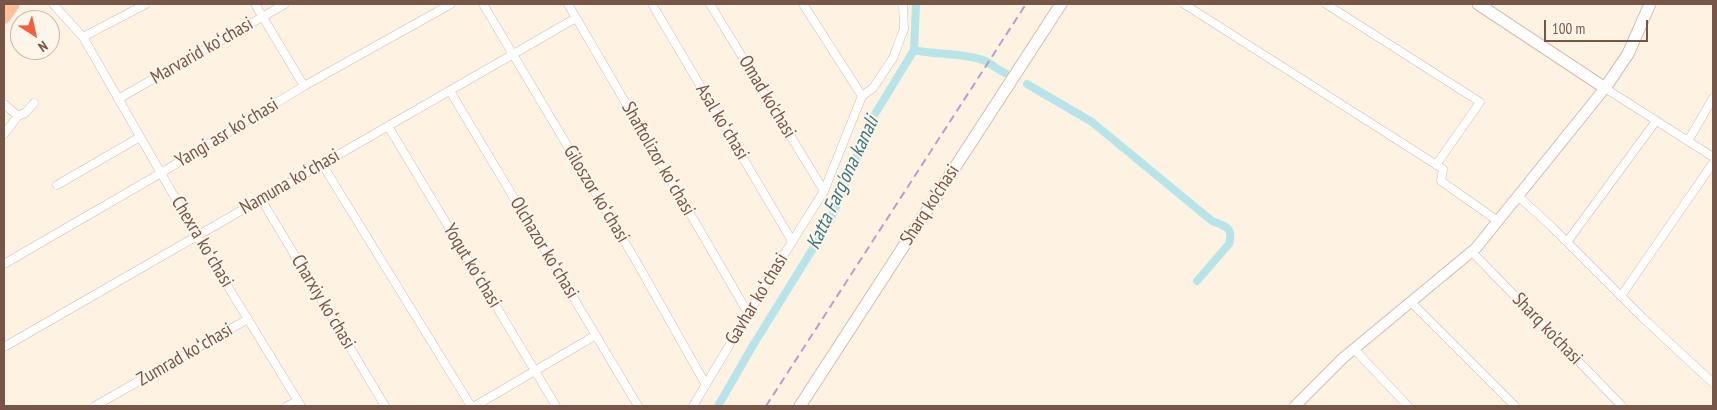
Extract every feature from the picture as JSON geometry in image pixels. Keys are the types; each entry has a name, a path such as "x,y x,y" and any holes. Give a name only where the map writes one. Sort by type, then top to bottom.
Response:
{"highway":[{"path":"4,18 13,4"}],"main road":[{"name":"Sharq ko'chasi","path":"800,406 1061,4"},
{"path":"1478,4 1605,88 1628,54 1650,4"}],"street":[{"name":"Chexra koʻchasi","path":"53,4 83,37 197,236 299,403"},
{"path":"83,37 146,4"},
{"path":"255,4 304,86"},
{"name":"Marvarid koʻchasi","path":"118,99 285,4"},
{"name":"Yangi asr koʻchasi","path":"4,264 161,173 304,86 451,4"},
{"name":"Giloszor koʻchasi","path":"483,4 636,261 706,385"},
{"name":"Shaftolizor koʻchasi","path":"568,4 748,314"},
{"name":"Asal koʻchasi","path":"652,4 792,241"},
{"name":"Omad ko'chasi","path":"710,4 824,191"},
{"path":"803,4 862,96"},
{"name":"Gavhar koʻchasi","path":"693,406 824,191 862,96 873,88 893,58 904,29 903,4"},
{"path":"1184,4 1443,169 1441,181 1498,221"},
{"path":"1326,4 1480,102 1436,165"},
{"name":"Namuna koʻchasi","path":"4,347 450,91 513,52 576,18"},
{"path":"1295,406 1354,349 1472,252 1605,88 1713,157"},
{"name":"Olchazor koʻchasi","path":"450,91 638,406"},
{"path":"1688,141 1713,98"},
{"path":"4,134 18,116 25,113 34,103"},
{"path":"4,104 18,116"},
{"path":"1567,242 1656,120"},
{"name":"Yoqut koʻchasi","path":"388,126 556,406"},
{"path":"57,185 140,137"},
{"path":"1621,296 1713,163"},
{"path":"322,164 471,406"},
{"path":"1518,196 1713,383"},
{"name":"Charxiy koʻchasi","path":"262,199 385,406"},
{"name":"Sharq ko'chasi","path":"1472,252 1622,406"},
{"path":"1411,302 1515,406"},
{"name":"Zumrad koʻchasi","path":"96,406 248,319"},
{"path":"475,406 596,336"},
{"path":"1354,349 1408,406"},
{"path":"287,406 299,403"}],"waterway":[{"name":"Katta Farg'ona kanali","path":"718,406 830,221 872,119 914,50 916,4"},
{"path":"914,50 978,58 1005,73"},
{"path":"1027,84 1092,122 1212,221 1227,228 1230,234 1229,244 1197,281"}],"railway":[{"path":"766,406 1026,4"}]}
